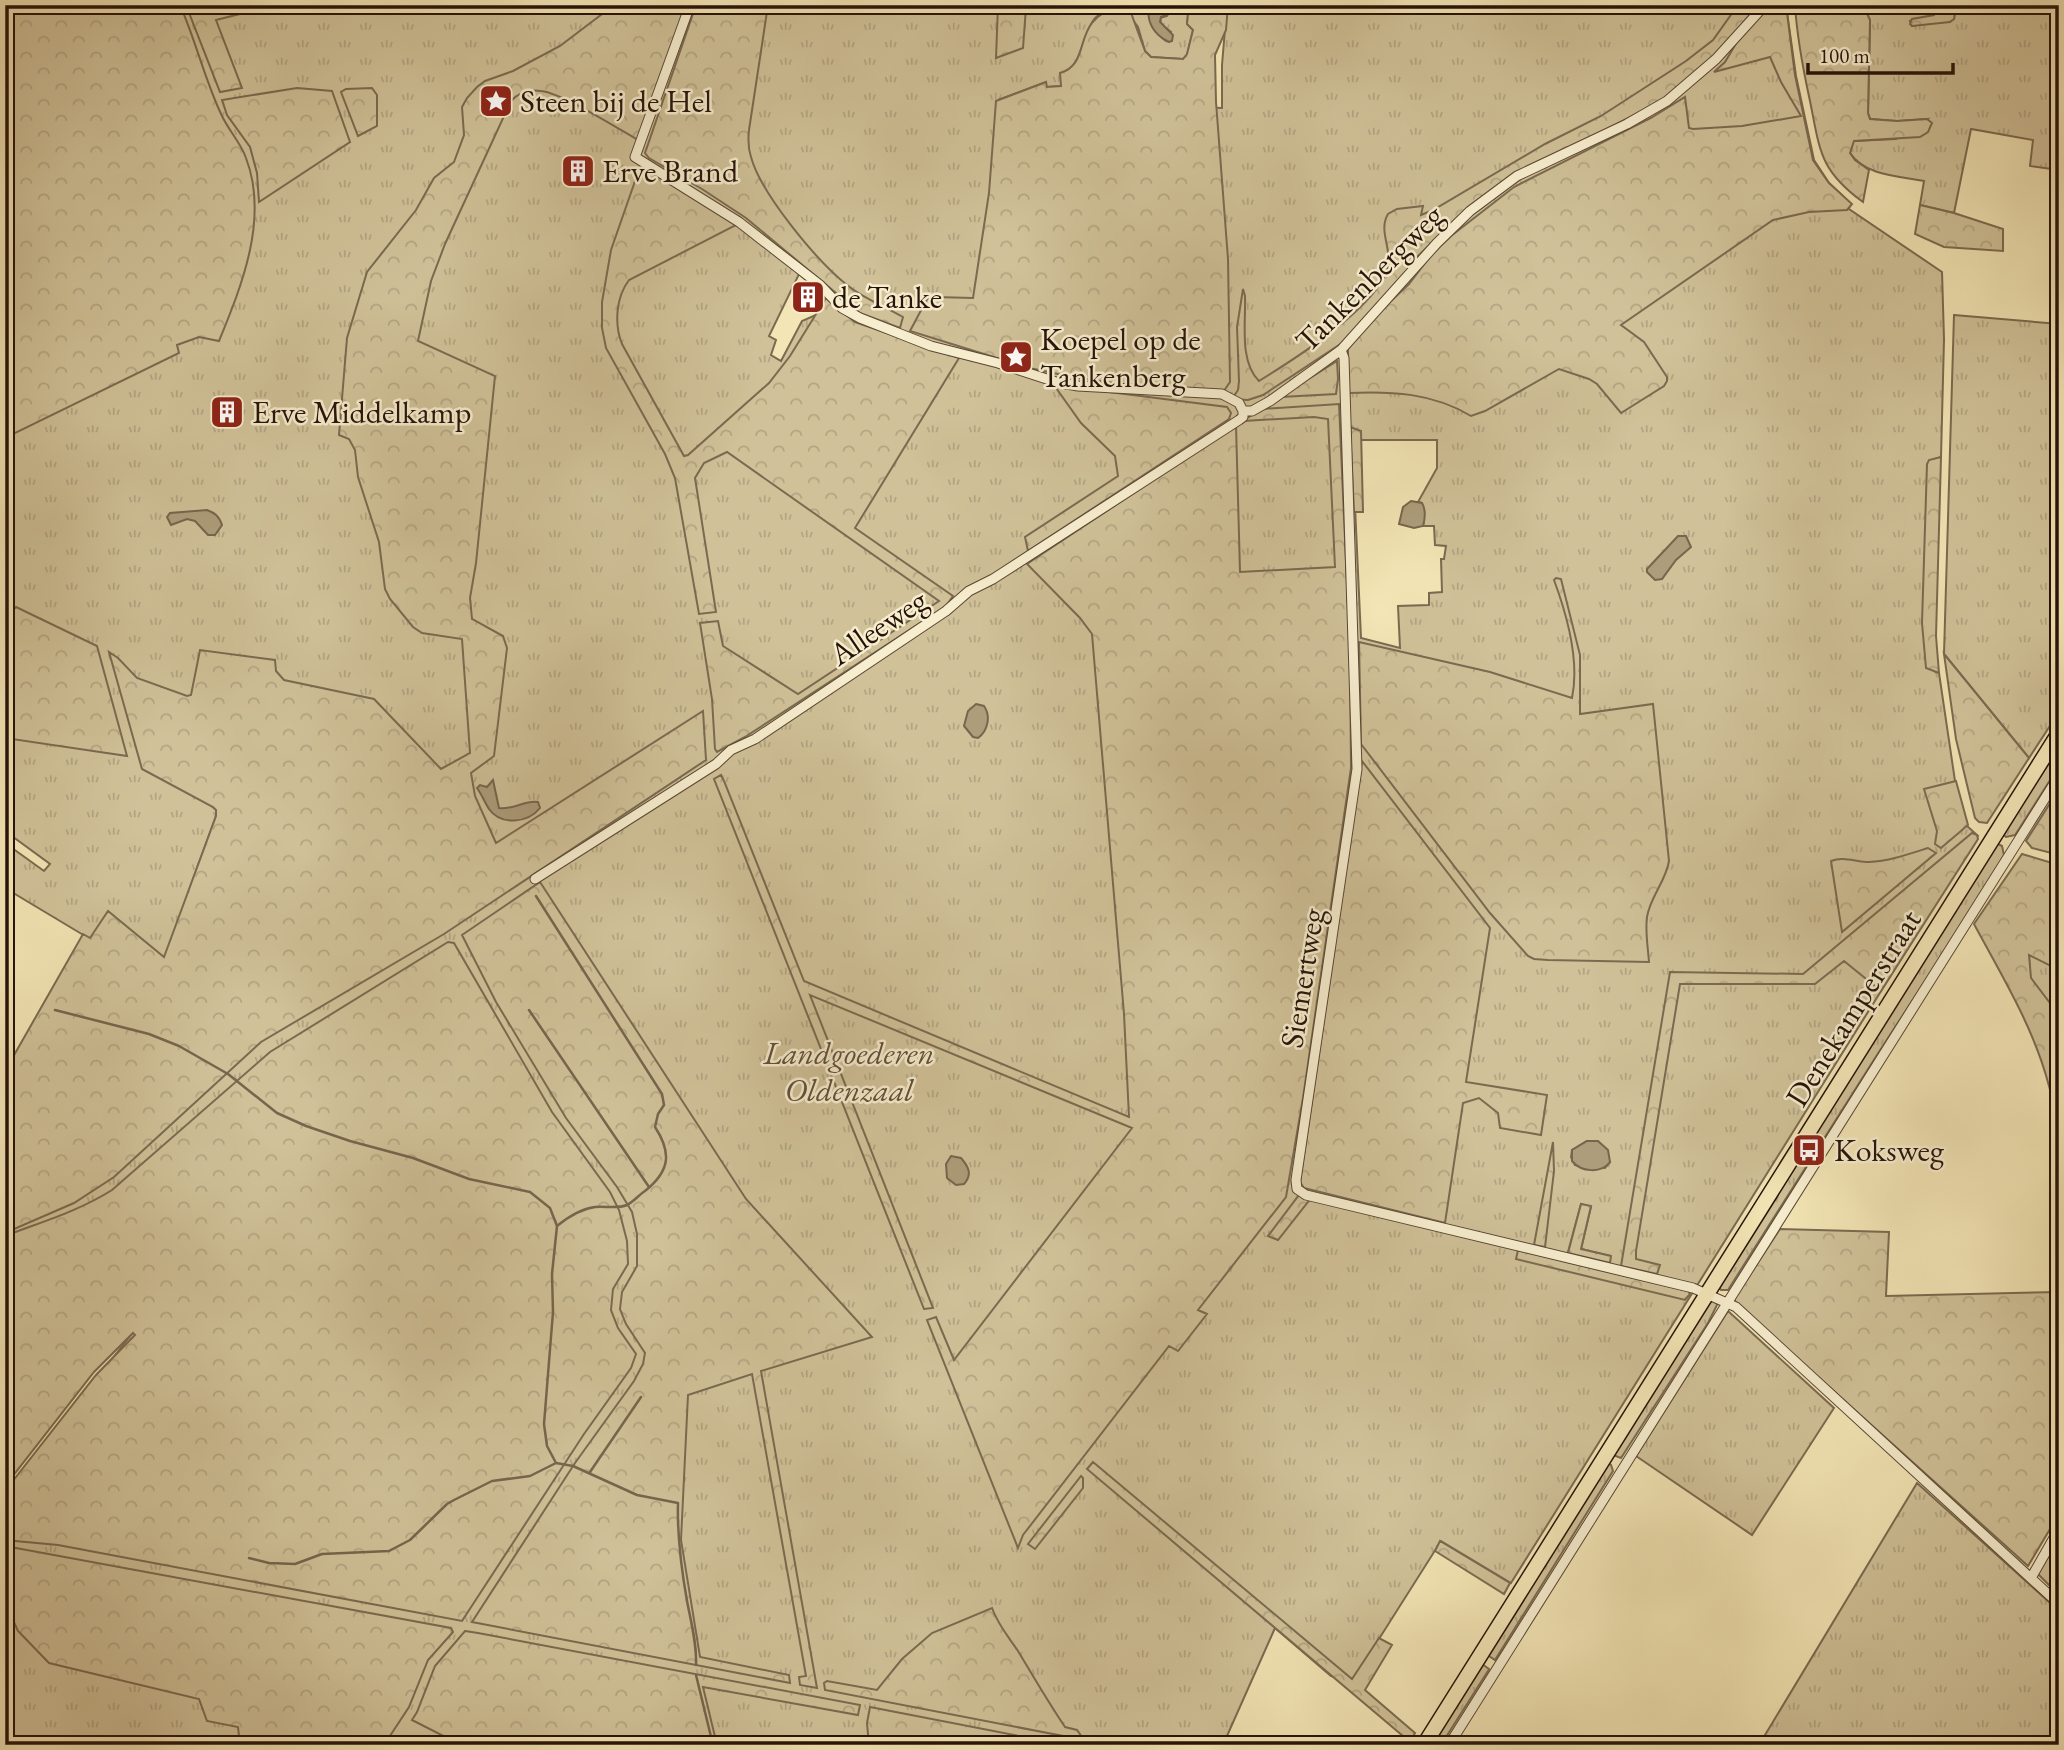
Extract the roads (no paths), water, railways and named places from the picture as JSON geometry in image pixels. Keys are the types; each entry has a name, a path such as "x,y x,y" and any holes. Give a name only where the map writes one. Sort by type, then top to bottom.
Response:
{"main road":[{"name":"Denekamperstraat","path":"1424,1745 2059,733"}],"street":[{"path":"690,5 635,157 739,222 820,285 842,308 860,318 931,345 1045,379 1078,386 1222,394 1239,403 1243,411"},
{"name":"Tankenbergweg","path":"1243,411 1252,411 1269,401 1341,350 1437,243 1470,211 1517,176 1627,124 1667,101 1716,59 1765,5"},
{"name":"Siemertweg","path":"1341,350 1344,358 1357,769 1296,1185 1299,1191 1306,1195 1708,1293"},
{"name":"Alleeweg","path":"535,879 716,764 731,750 755,739 946,611 969,591 993,579 1239,420 1243,417 1243,411"},
{"name":"Denekamperstraat","path":"1449,1745 2059,776"},
{"path":"1708,1293 1741,1311 2059,1604"},
{"path":"1605,1455 1623,1467"},
{"path":"2031,1578 2059,1529"},
{"path":"1480,1655 1496,1669"}],"waterway":[{"path":"536,896 662,1094 664,1105 658,1114 655,1127 666,1153 664,1169 660,1176 629,1204 584,1210 557,1226 544,1424 547,1446 556,1463"},
{"path":"55,1010 149,1034 179,1046 228,1074 277,1113 306,1126 413,1158 469,1179 530,1192 550,1208 557,1226"},
{"path":"529,1010 649,1187"},
{"path":"590,1472 641,1397"},
{"path":"249,1558 269,1563 295,1564 322,1554 389,1551 410,1540 447,1504 492,1481 530,1476 556,1463 573,1466 637,1495 678,1503 680,1552 695,1641 696,1665"},
{"path":"696,1675 713,1745"}],"place":[{"name":"Steen bij de Hel","path":"496,101"},
{"name":"Erve Brand","path":"578,171"},
{"name":"de Tanke","path":"808,297"},
{"name":"Koepel op de Tankenberg","path":"1016,357"},
{"name":"Erve Middelkamp","path":"227,412"},
{"name":"Koksweg","path":"1809,1150"}],"park label":[{"name":"Landgoederen Oldenzaal","path":"849,1072"}]}
